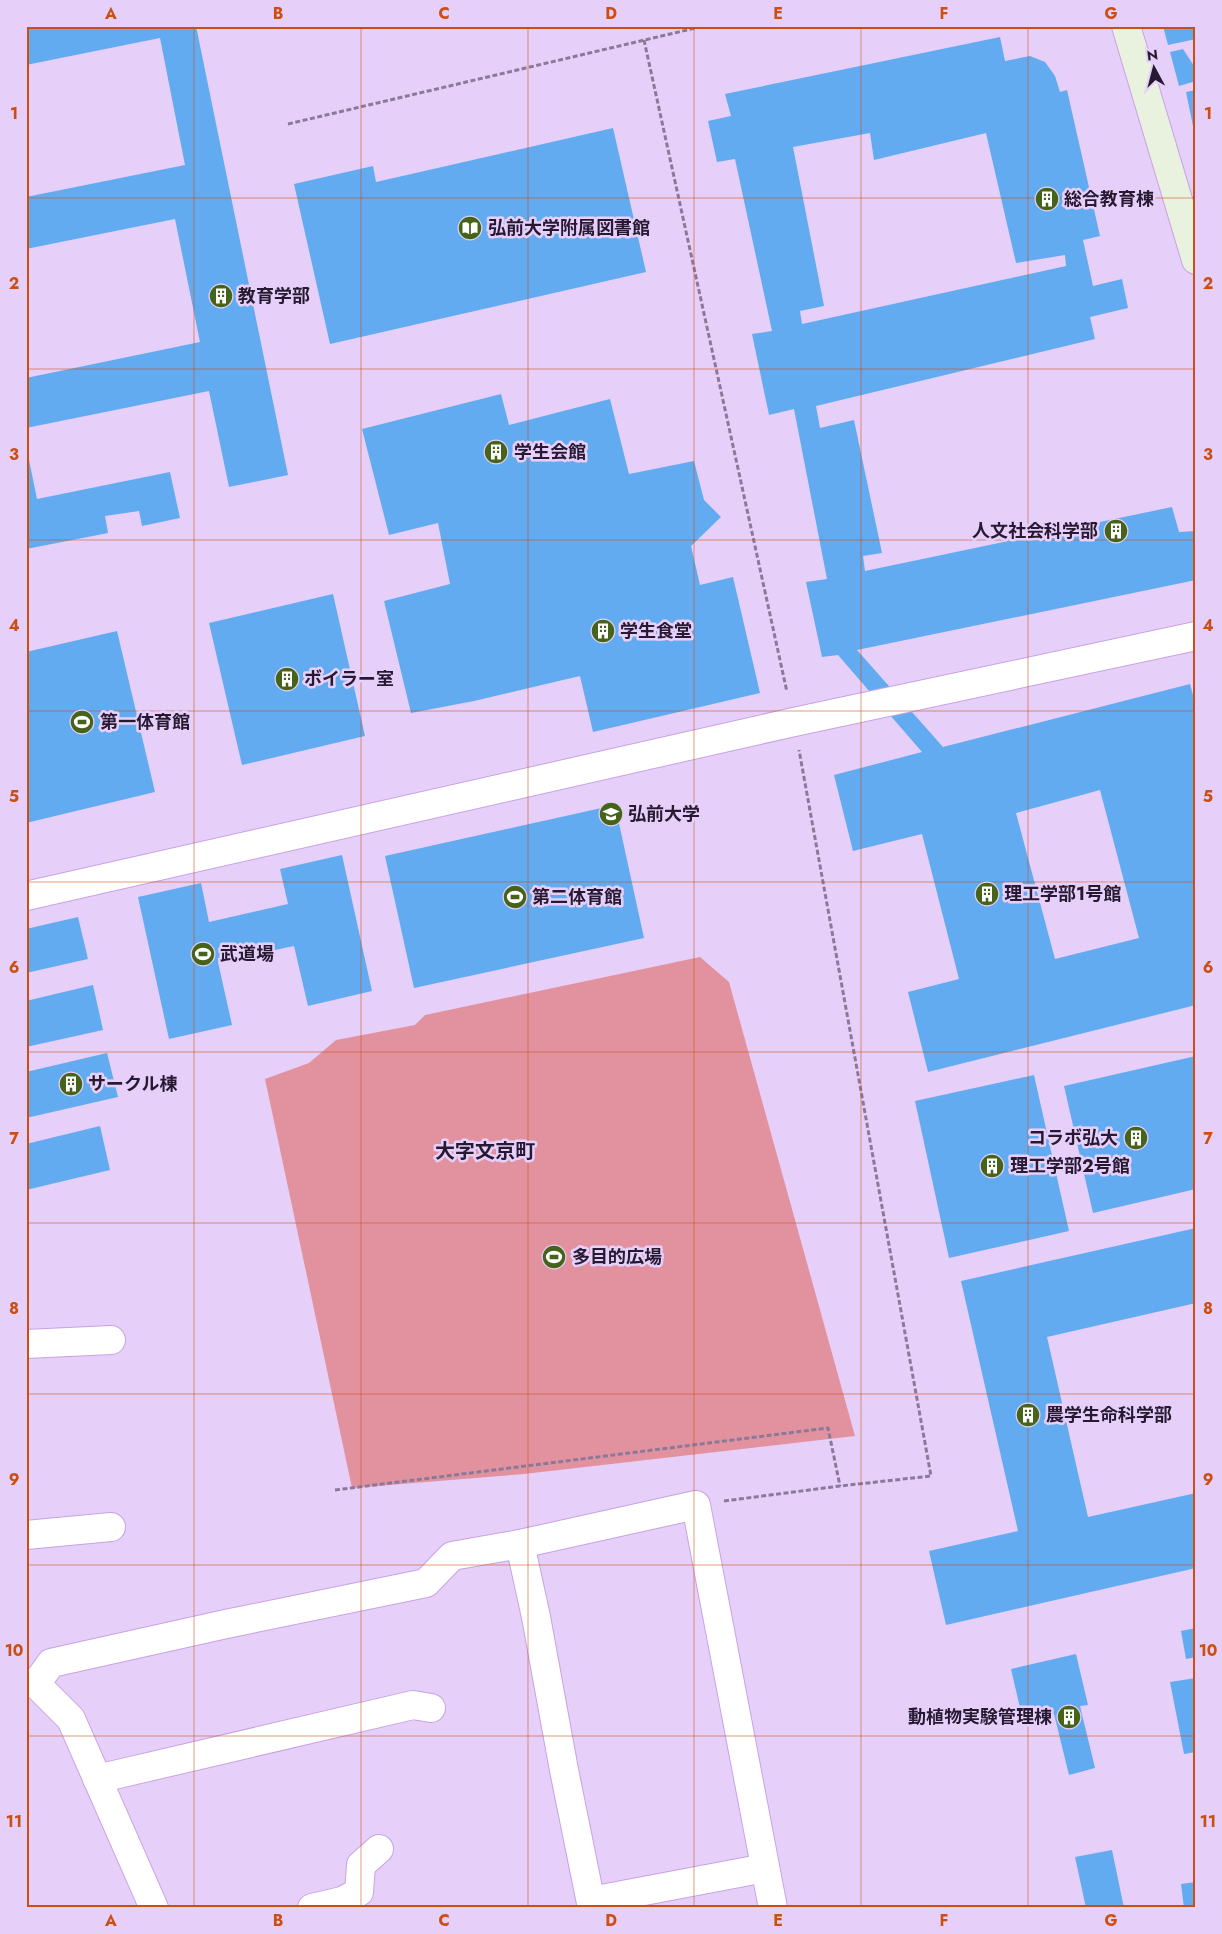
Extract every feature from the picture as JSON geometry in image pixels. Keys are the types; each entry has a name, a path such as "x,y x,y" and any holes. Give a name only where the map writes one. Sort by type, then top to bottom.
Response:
{"main road":[{"path":"1126,26 1196,260"}],"street":[{"path":"26,896 794,722 1196,636"},
{"path":"26,1344 111,1340"},
{"path":"154,1908 71,1719 31,1683 51,1664 226,1624 426,1584 452,1556 520,1544 696,1505 773,1908"},
{"path":"26,1535 111,1526"},
{"path":"520,1544 592,1904 765,1868"},
{"path":"97,1779 413,1705 431,1708"},
{"path":"312,1908 342,1902 358,1892 361,1865 379,1849"}],"path":[{"path":"288,124 704,26"},
{"path":"644,40 794,722 931,1476 696,1505"},
{"path":"336,1490 828,1428 840,1486"}],"shaded area":[{"name":"多目的広場","path":"700,957 729,982 855,1436 524,1474 352,1488 265,1079 309,1063 336,1040 415,1025 425,1015"}],"building":[{"name":"教育学部","path":"26,26 196,26 288,475 229,487 209,391 26,428 26,378 200,342 175,219 26,249 26,197 185,165 160,38 26,65"},
{"path":"1163,26 1196,26 1196,39 1168,45"},
{"path":"1000,37 1005,61 1030,56 1045,62 1055,76 1060,92 1067,90 1100,236 1083,240 1093,286 1122,279 1128,308 1090,317 1095,339 816,406 820,428 854,420 882,553 863,556 865,571 1172,507 1179,532 1196,531 1196,580 857,650 943,747 1190,684 1196,706 1196,1005 928,1072 908,992 959,979 922,834 853,851 834,775 922,752 838,655 822,657 806,582 827,579 794,409 769,415 752,334 772,331 735,159 717,162 708,121 731,116 725,94","holes":["870,133 874,160 986,133 1016,263 1065,255 1066,266 802,324 800,311 824,306 793,147","1100,790 1139,938 1055,959 1016,813"]},
{"path":"1183,49 1196,69 1196,81 1179,86 1170,52"},
{"path":"1196,90 1196,126 1193,126 1186,92"},
{"name":"弘前大学附属図書館","path":"613,128 646,272 330,344 294,184 373,166 376,182"},
{"name":"学生食堂","path":"501,394 509,425 610,399 629,474 694,461 704,500 721,517 691,546 700,585 733,577 760,693 593,732 580,676 474,701 411,713 384,601 450,584 438,523 389,535 362,429"},
{"path":"27,450 37,499 170,472 180,518 142,526 139,511 105,516 108,533 26,549"},
{"name":"ボイラー室","path":"333,594 365,736 242,765 209,623"},
{"name":"第一体育館","path":"117,631 155,792 26,823 26,652"},
{"name":"第二体育館","path":"615,805 644,938 414,988 385,856"},
{"name":"武道場","path":"342,855 372,991 308,1006 294,946 218,962 232,1025 169,1039 138,897 201,883 209,922 288,904 280,869"},
{"path":"78,917 88,959 26,973 26,929"},
{"name":"サークル棟","path":"93,985 103,1030 26,1047 26,1001"},
{"name":"サークル棟","path":"107,1053 118,1097 26,1118 26,1072"},
{"name":"コラボ弘大","path":"1196,1056 1196,1189 1093,1213 1064,1086"},
{"name":"理工学部2号館","path":"1034,1075 1069,1231 949,1258 915,1101"},
{"name":"サークル棟","path":"100,1126 110,1170 26,1190 26,1144"},
{"name":"農学生命科学部","path":"1196,1228 1196,1303 1047,1337 1088,1517 1196,1493 1196,1568 946,1625 929,1551 1018,1531 961,1281"},
{"path":"1196,1628 1196,1657 1186,1659 1181,1631"},
{"name":"動植物実験管理棟","path":"1076,1654 1088,1705 1080,1706 1095,1768 1069,1775 1054,1714 1023,1721 1011,1669"},
{"path":"1196,1678 1196,1752 1184,1754 1170,1682"},
{"path":"1112,1850 1124,1908 1086,1908 1075,1857"},
{"path":"1196,1882 1196,1908 1184,1908 1181,1884"}],"place":[{"name":"総合教育棟","path":"1047,199"},
{"name":"弘前大学附属図書館","path":"470,228"},
{"name":"教育学部","path":"221,296"},
{"name":"学生会館","path":"496,452"},
{"name":"人文社会科学部","path":"1116,531"},
{"name":"学生食堂","path":"603,631"},
{"name":"ボイラー室","path":"287,679"},
{"name":"第一体育館","path":"82,722"},
{"name":"弘前大学","path":"611,814"},
{"name":"理工学部1号館","path":"987,894"},
{"name":"第二体育館","path":"515,897"},
{"name":"武道場","path":"203,954"},
{"name":"サークル棟","path":"71,1084"},
{"name":"コラボ弘大","path":"1136,1138"},
{"name":"理工学部2号館","path":"992,1166"},
{"name":"多目的広場","path":"554,1257"},
{"name":"農学生命科学部","path":"1028,1415"},
{"name":"動植物実験管理棟","path":"1069,1717"}],"district":[{"name":"大字文京町","path":"485,1151"}]}
